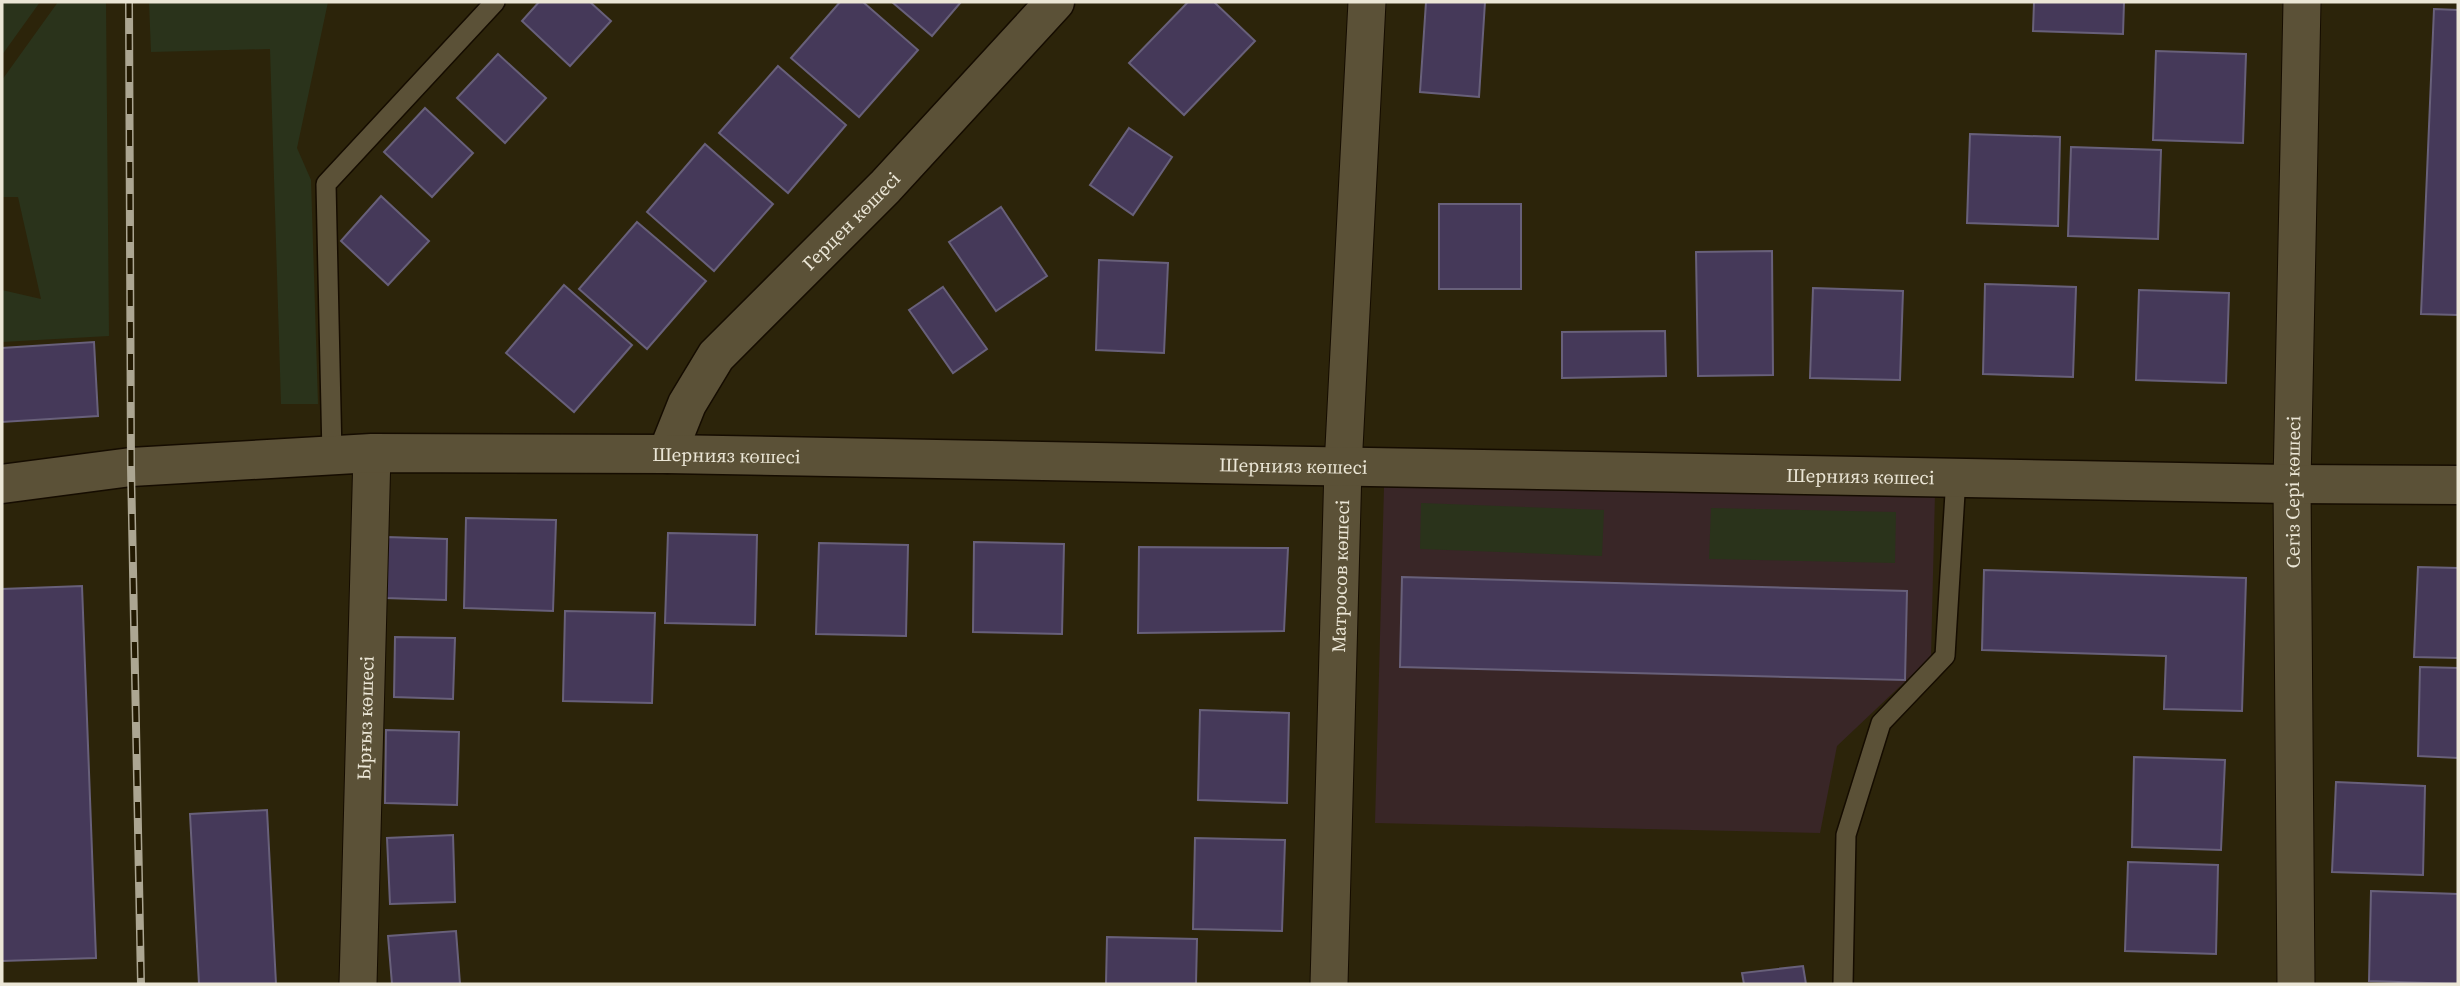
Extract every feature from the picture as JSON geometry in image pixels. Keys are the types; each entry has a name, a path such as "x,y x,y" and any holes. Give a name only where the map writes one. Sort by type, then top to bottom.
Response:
{"street":[{"name":"Герцен көшесі","path":"667,454 687,404 716,356 885,187 1055,2"},
{"name":"Матросов көшесі","path":"1329,984 1343,467 1367,2"},
{"name":"Сегіз Сері көшесі","path":"2296,984 2291,484 2302,2"},
{"name":"Шернияз көшесі","path":"2,484 131,467 372,453 667,454 2458,485"},
{"name":"Ырғыз көшесі","path":"358,984 372,453"}],"lane":[{"path":"332,455 326,184 495,2"},
{"path":"1843,984 1846,835 1881,723 1945,656 1956,478"}],"shaded area":[{"path":"1384,487 1935,493 1931,657 1837,746 1820,833 1375,823"}],"green space":[{"path":"2,2 40,2 2,55"},
{"path":"58,2 106,2 109,336 2,342 2,290 41,299 18,197 2,197 2,80"},
{"path":"149,2 328,2 297,148 311,180 318,404 281,404 270,49 151,52"},
{"path":"1421,503 1604,510 1602,556 1420,549"},
{"path":"1711,508 1896,512 1895,563 1709,559"}],"building":[{"path":"539,2 590,2 611,21 570,66 522,21"},
{"path":"840,2 863,2 918,50 859,117 791,58"},
{"path":"892,2 961,2 932,36"},
{"path":"1188,2 1214,2 1255,41 1184,115 1129,63"},
{"path":"1426,2 1485,2 1479,97 1420,92"},
{"path":"2034,2 2124,2 2123,34 2033,31"},
{"path":"2434,9 2458,10 2458,315 2421,314"},
{"path":"2156,51 2246,54 2243,143 2153,140"},
{"path":"498,54 546,98 505,143 457,98"},
{"path":"778,66 846,125 788,193 719,133"},
{"path":"425,108 473,153 432,197 384,152"},
{"path":"1129,128 1172,157 1133,215 1090,185"},
{"path":"1970,134 2060,137 2058,226 1967,223"},
{"path":"705,144 773,204 714,271 647,212"},
{"path":"2071,147 2161,150 2158,239 2068,236"},
{"path":"381,196 429,241 388,285 341,241"},
{"path":"1439,204 1521,204 1521,289 1439,289"},
{"path":"1001,207 1047,276 996,311 949,242"},
{"path":"637,222 706,281 647,349 579,289"},
{"path":"1772,251 1773,375 1698,376 1696,252"},
{"path":"1099,260 1168,263 1164,353 1096,350"},
{"path":"1985,284 2076,287 2073,377 1983,374"},
{"path":"564,285 632,345 574,412 506,353"},
{"path":"943,287 987,349 953,373 909,310"},
{"path":"1813,288 1903,291 1900,380 1810,378"},
{"path":"2139,290 2229,293 2226,383 2136,380"},
{"path":"1665,331 1666,376 1562,378 1562,332"},
{"path":"94,342 98,416 2,422 2,348"},
{"path":"466,518 556,520 553,611 464,608"},
{"path":"668,533 757,535 755,625 665,623"},
{"path":"387,537 447,539 446,600 385,598"},
{"path":"974,542 1064,544 1062,634 973,632"},
{"path":"819,543 908,545 906,636 816,634"},
{"path":"1139,547 1288,548 1284,631 1138,633"},
{"path":"2418,567 2458,568 2458,658 2414,657"},
{"path":"1984,570 2246,578 2242,711 2164,709 2166,656 1982,650"},
{"path":"1402,577 1907,591 1905,680 1400,667"},
{"path":"82,586 96,958 2,961 2,589"},
{"path":"565,611 655,613 652,703 563,701"},
{"path":"395,637 455,638 453,699 394,697"},
{"path":"2420,667 2458,668 2458,758 2418,756"},
{"path":"1200,710 1289,713 1287,803 1198,800"},
{"path":"386,730 459,732 457,805 385,803"},
{"path":"2134,757 2225,760 2221,850 2132,847"},
{"path":"2336,782 2425,786 2423,875 2332,872"},
{"path":"267,810 276,984 199,984 190,814"},
{"path":"453,835 455,902 390,904 387,838"},
{"path":"1195,838 1285,840 1282,931 1193,929"},
{"path":"2128,862 2218,865 2216,954 2125,951"},
{"path":"2371,891 2458,894 2458,984 2369,981"},
{"path":"456,931 460,984 392,984 388,936"},
{"path":"1107,937 1197,939 1196,984 1106,984"},
{"path":"1803,966 1806,984 1744,984 1742,973"}],"railway":[{"path":"129,2 131,467 141,984"}]}
